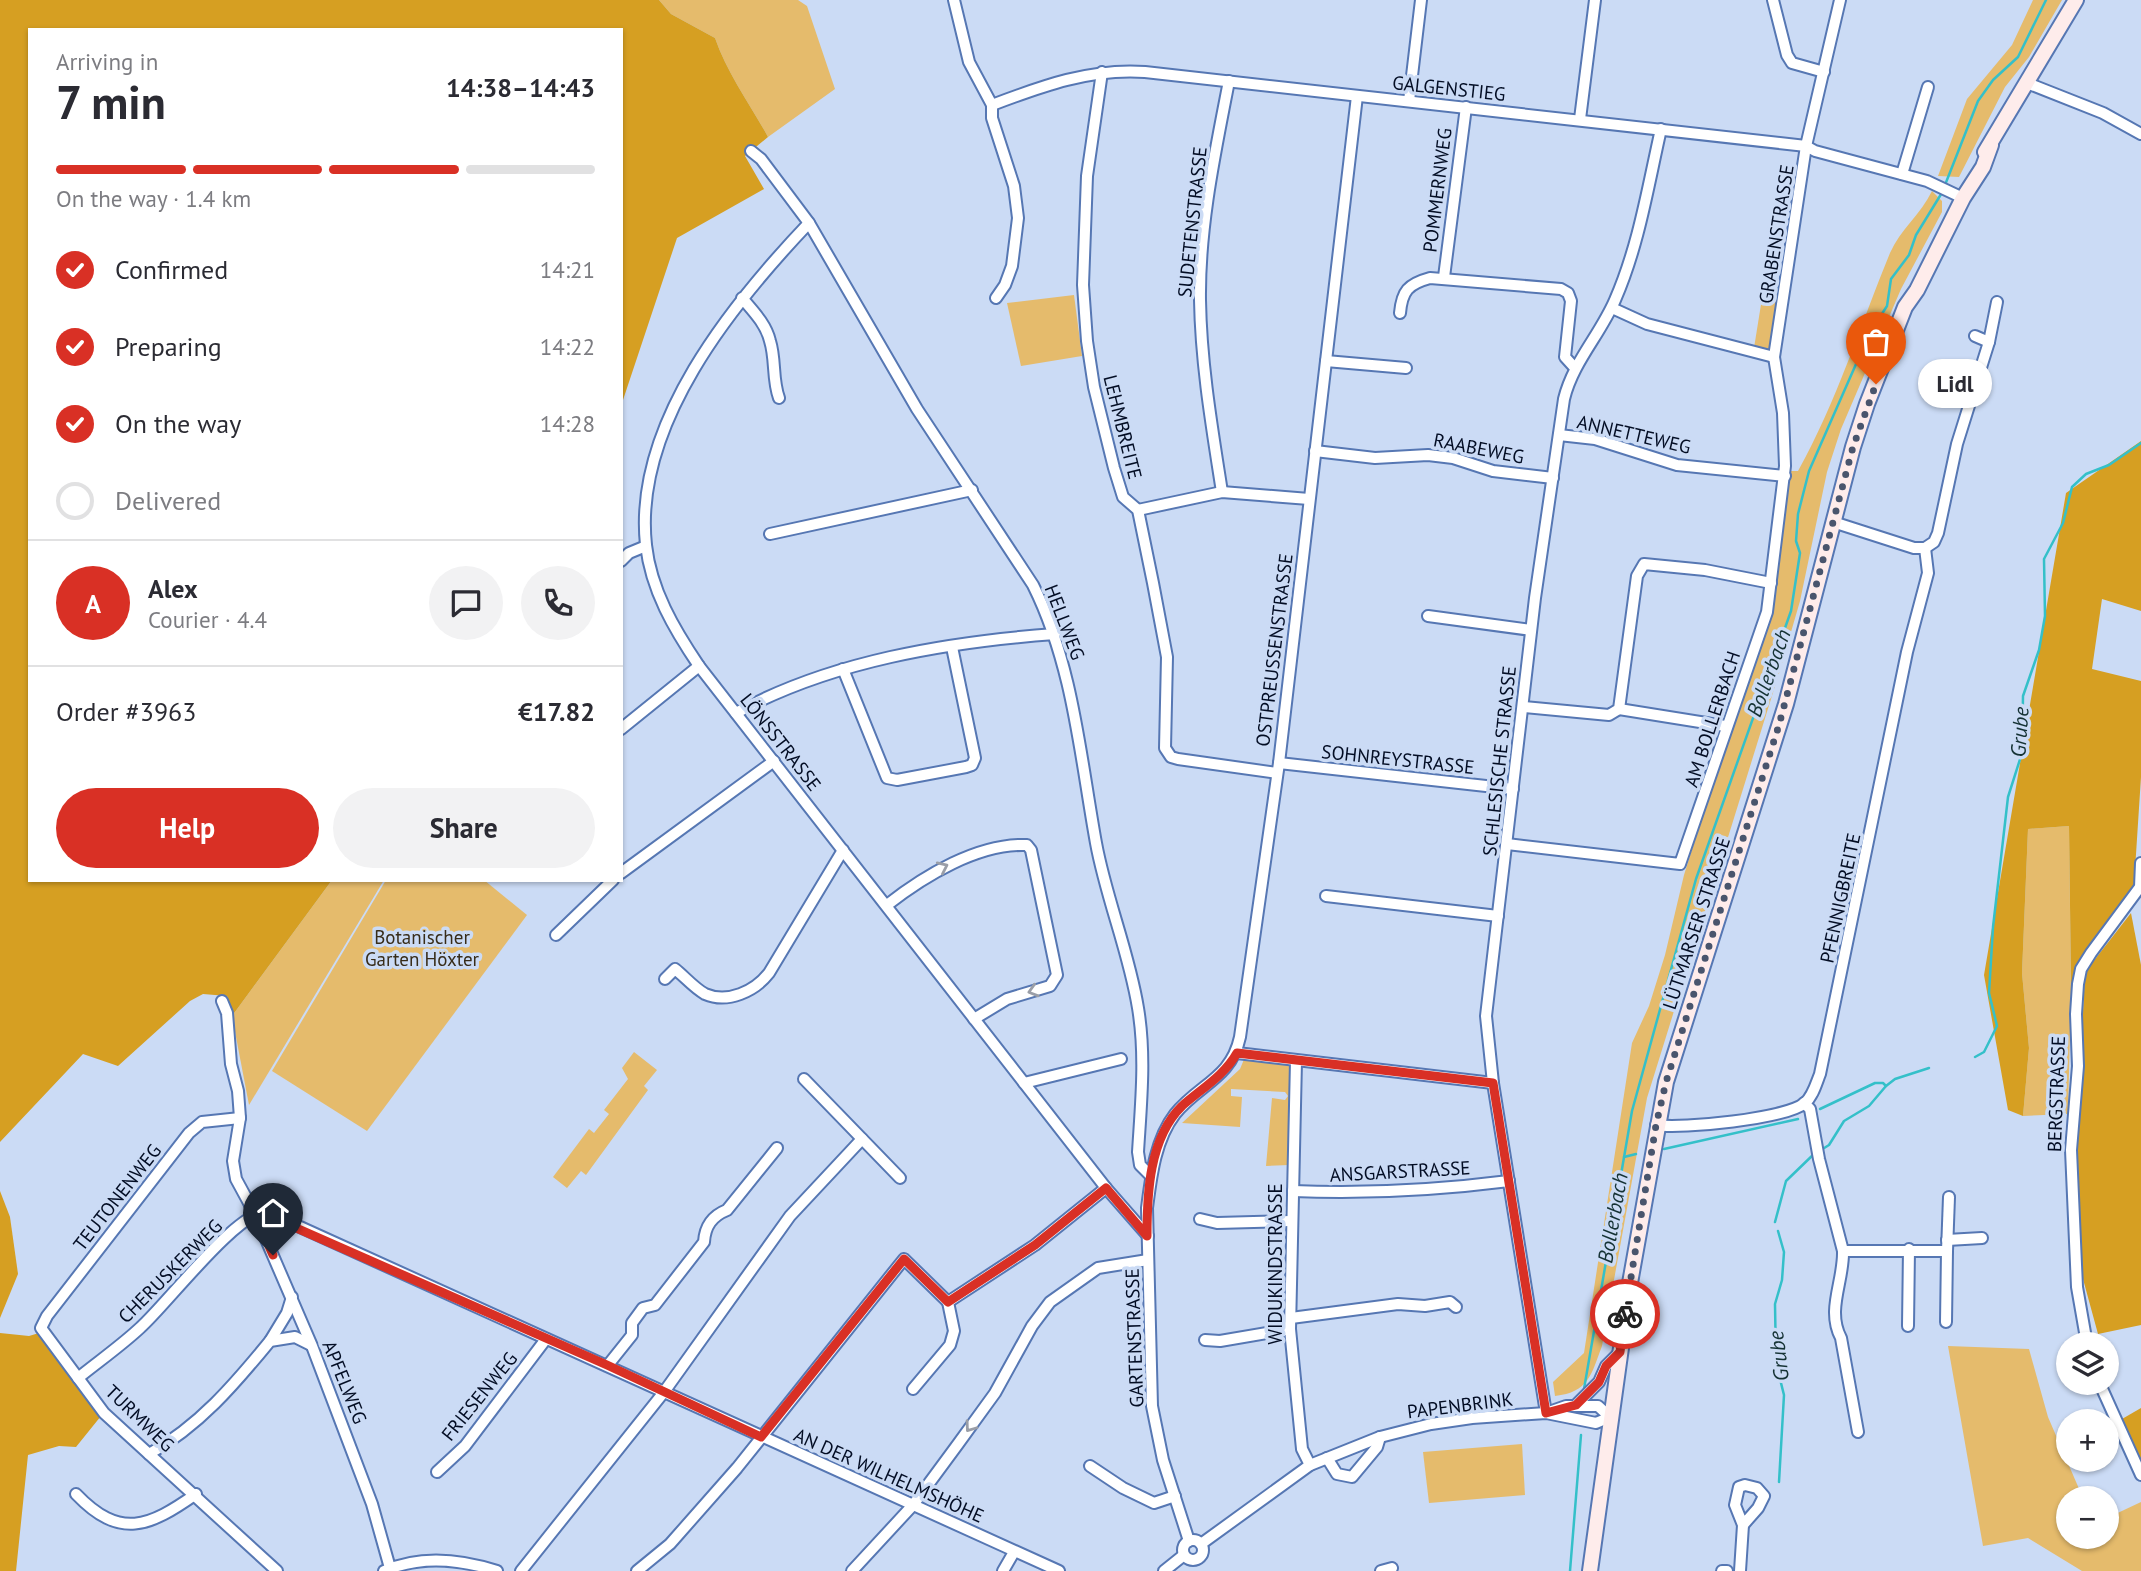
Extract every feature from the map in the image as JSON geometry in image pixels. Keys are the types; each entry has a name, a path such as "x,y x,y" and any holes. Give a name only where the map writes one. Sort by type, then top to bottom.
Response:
{"main road":[{"name":"LÜTMARSER STRASSE","path":"1590,1571 1610,1418 1656,1125 1680,1036 1779,725 1853,447 1893,342 1910,317 1917,290 1958,196 2076,0"}],"street":[{"path":"954,0 969,62 992,105 992,118 1014,186 1018,218 1012,266 1005,285 996,298"},
{"path":"1409,101 1420,0"},
{"path":"1580,119 1595,0"},
{"path":"1773,0 1787,55 1792,62 1824,72"},
{"name":"GRABENSTRASSE","path":"1785,477 1783,413 1774,357 1806,146 1840,0"},
{"name":"GALGENSTIEG","path":"992,105 1050,83 1125,70 1806,146 1934,184 1958,196"},
{"name":"LEHMBREITE","path":"1102,72 1087,176 1083,285 1087,341 1094,387 1114,468 1123,497 1138,510 1167,657 1167,753 1178,759 1278,768"},
{"name":"SUDETENSTRASSE","path":"1222,492 1207,394 1200,298 1208,198 1229,81"},
{"path":"2027,83 2103,113 2141,134"},
{"path":"1902,174 1928,87"},
{"name":"OSTPREUSSENSTRASSE","path":"1237,1053 1278,768 1357,96"},
{"name":"POMMERNWEG","path":"1444,277 1466,107"},
{"name":"SCHLESISCHE STRASSE","path":"1546,1413 1493,1083 1486,1016 1531,630 1564,399 1575,368 1612,309 1636,246 1661,129"},
{"name":"HELLWEG","path":"751,151 761,159 809,223 917,409 1033,585 1055,634 1069,687 1097,846 1138,1006 1144,1052 1138,1152 1140,1165 1151,1176"},
{"name":"LÖNSSTRASSE","path":"809,223 742,298 698,361 666,428 649,482 646,545 667,614 699,666 1106,1188 1147,1236"},
{"name":"POMMERNWEG","path":"1400,313 1404,290 1411,284 1444,277 1561,289 1569,293 1571,301 1565,357 1575,368"},
{"path":"742,298 763,324 771,341 774,382 779,398"},
{"name":"PFENNIGBREITE","path":"1804,1103 1820,1074 1908,652 1928,573 1925,548 1934,541 1938,533 1963,420 1989,342 1997,302"},
{"path":"1612,309 1647,324 1774,357"},
{"path":"1975,336 1989,342"},
{"path":"1326,361 1406,368"},
{"name":"ANNETTEWEG","path":"1559,435 1595,439 1677,465 1785,477"},
{"name":"RAABEWEG","path":"1315,451 1375,458 1428,455 1453,458 1493,471 1553,478"},
{"name":"AM BOLLERBACH","path":"1507,844 1680,864 1700,812 1725,726 1764,622 1785,477"},
{"path":"770,534 972,490"},
{"path":"1138,510 1222,492 1309,499"},
{"path":"1833,522 1913,548 1925,548"},
{"path":"623,559 646,545"},
{"path":"1619,709 1639,569 1644,564 1726,574 1771,583"},
{"path":"1428,616 1531,630"},
{"path":"736,713 774,692 843,669 952,647 1055,634"},
{"path":"843,669 887,778 897,780 972,765 975,758 952,647"},
{"path":"623,727 699,666"},
{"path":"1524,707 1609,715 1619,709 1725,726"},
{"path":"623,872 774,761"},
{"name":"SOHNREYSTRASSE","path":"1278,768 1514,789"},
{"path":"887,905 918,881 952,863 1016,844 1027,845 1031,850 1057,975 1050,986 1007,999 974,1019"},
{"path":"665,979 675,969 704,993 716,997 730,997 756,988 769,973 844,850"},
{"name":"BERGSTRASSE","path":"2085,1332 2076,1277 2071,1150 2078,1066 2078,984 2081,969 2140,887 2141,863"},
{"path":"556,935 611,882"},
{"path":"1326,896 1498,916"},
{"path":"222,1001 227,1013 231,1064 238,1091 240,1118 233,1161 236,1179 255,1214"},
{"path":"1151,1176 1160,1144 1173,1117 1225,1070 1237,1053 1493,1083"},
{"path":"1024,1083 1121,1059"},
{"name":"WIDUKINDSTRASSE","path":"1296,1061 1290,1323 1302,1449 1310,1465"},
{"path":"804,1079 900,1178"},
{"path":"1656,1125 1672,1128 1702,1125 1789,1111 1804,1103 1810,1109 1819,1159 1843,1251 1843,1267 1834,1306 1835,1328 1841,1338 1858,1432"},
{"name":"TEUTONENWEG","path":"41,1328 47,1316 188,1133 202,1122 240,1118"},
{"path":"521,1571 664,1392 790,1216 862,1139"},
{"path":"607,1365 632,1335 632,1323 643,1308 655,1305 704,1242 705,1231 716,1214 727,1210 777,1148"},
{"name":"GARTENSTRASSE","path":"1151,1176 1147,1236 1152,1406 1163,1460 1195,1543"},
{"name":"ANSGARSTRASSE","path":"1293,1191 1395,1190 1509,1181"},
{"path":"948,1302 1035,1245 1106,1188"},
{"path":"1946,1322 1949,1197"},
{"name":"AN DER WILHELMSHÖHE","path":"255,1214 267,1212 1059,1571"},
{"name":"APFELWEG","path":"255,1214 312,1346 368,1493 387,1570"},
{"name":"CHERUSKERWEG","path":"78,1378 139,1329 225,1237 255,1214"},
{"path":"1199,1219 1217,1223 1291,1221"},
{"path":"1843,1251 1909,1249 1982,1238"},
{"path":"1908,1326 1909,1249"},
{"path":"637,1571 670,1544 761,1437 904,1259 948,1302 954,1331 950,1345 913,1389"},
{"path":"852,1571 913,1504 945,1461 995,1393 1032,1326 1050,1302 1098,1268 1148,1260"},
{"path":"149,1454 190,1429 245,1372 270,1341 287,1313 292,1297"},
{"path":"1205,1340 1220,1341 1290,1323 1398,1304 1425,1306 1450,1303 1456,1307"},
{"name":"TURMWEG","path":"41,1328 104,1413 196,1494 277,1571"},
{"path":"270,1341 295,1337 312,1346"},
{"name":"FRIESENWEG","path":"437,1472 465,1446 546,1339"},
{"path":"1576,1405 1599,1382 1606,1366 1620,1352"},
{"path":"2105,1395 2141,1475"},
{"path":"1576,1405 1598,1406 1610,1418"},
{"name":"PAPENBRINK","path":"1195,1543 1310,1465 1380,1437 1462,1419 1546,1413 1576,1405"},
{"name":"PAPENBRINK","path":"1546,1413 1596,1423 1610,1418"},
{"path":"1327,1458 1337,1474 1345,1478 1352,1477 1377,1447 1380,1437"},
{"path":"1090,1466 1123,1488 1154,1503 1175,1496"},
{"path":"76,1494 105,1518 130,1526 149,1522 169,1513 196,1494"},
{"path":"1740,1571 1743,1525"},
{"path":"1195,1543 1202,1554 1198,1559 1190,1560 1184,1555 1184,1546 1195,1543"},
{"path":"1003,1571 1014,1552"},
{"path":"1164,1571 1184,1555"},
{"path":"1198,1559 1202,1570"},
{"path":"387,1570 416,1561 440,1560 475,1564 497,1571"}],"green space":[{"path":"659,0 798,0 807,6 835,89 768,137 732,76 715,38 671,14"},
{"path":"2033,0 2062,0 2029,57 2005,87 1959,177 1938,176 1967,99 2012,45"},
{"path":"1932,191 1942,201 1942,212 1901,289 1841,429 1827,472 1800,601 1647,1098 1602,1346 1591,1374 1582,1386 1575,1391 1555,1396 1553,1382 1584,1353 1632,1043 1649,1006 1665,955 1684,875 1729,731 1760,645 1776,582 1791,471 1798,471 1825,418 1890,253"},
{"path":"1763,292 1780,295 1771,351 1754,348"},
{"path":"1074,295 1082,356 1021,366 1007,303"},
{"path":"2069,826 2071,990 2068,1114 2023,1116 2029,1048 2022,973 2028,829"},
{"path":"331,882 383,882 249,1105 232,1016"},
{"name":"Botanischer Garten Höxter","path":"385,882 486,882 527,915 367,1131 272,1071"},
{"path":"634,1052 657,1070 644,1086 648,1090 586,1175 581,1171 567,1188 553,1177 589,1129 594,1133 609,1114 604,1110 628,1079 622,1068"},
{"path":"1245,1057 1292,1064 1289,1165 1266,1166 1272,1098 1285,1100 1288,1096 1285,1092 1231,1089 1231,1096 1242,1097 1240,1127 1182,1123 1240,1069"},
{"path":"1948,1346 2029,1349 2048,1417 2056,1436 2056,1472 2072,1472 2078,1486 2056,1486 2056,1549 2119,1549 2119,1512 2141,1502 2141,1571 2082,1571 2028,1538 1983,1546"},
{"path":"1522,1444 1525,1495 1429,1503 1423,1452"}],"shaded area":[{"path":"0,0 659,0 671,14 715,38 732,76 768,137 745,156 764,189 677,238 623,400 623,28 28,28 28,882 331,882 232,1016 227,996 203,994 190,1001 118,1066 83,1054 0,1142"},
{"path":"2141,441 2141,611 2102,599 2092,669 2141,681 2141,777 2134,885 2082,957 2071,985 2069,826 2028,829 2022,973 2029,1048 2023,1116 2008,1110 1984,975 2066,493"},
{"path":"2131,913 2141,965 2141,1325 2108,1332 2097,1332 2083,1279 2076,1157 2085,972"},
{"path":"0,1191 10,1217 18,1274 0,1318"},
{"path":"0,1333 29,1336 39,1333 101,1416 76,1447 59,1446 28,1455 16,1571 0,1571"},
{"path":"2141,1408 2141,1468 2122,1419"}],"waterway":[{"name":"Bollerbach","path":"1945,185 1978,101 1993,80 2018,57 2046,0"},
{"name":"Bollerbach","path":"1584,1389 1632,1111 1696,879 1791,611 1800,553 1796,541 1798,514 1809,471 1860,355 1871,342 1874,326 1887,306 1891,279 1909,255 1916,235 1943,191"},
{"name":"Grube","path":"1975,1057 1984,1052 1997,1026 1989,993 1993,927 2008,797 2022,753 2023,696 2039,650 2045,616 2044,559 2063,523 2072,487 2086,474 2109,465 2141,443"},
{"name":"Grube","path":"1821,1150 1829,1145 1844,1121 1869,1106 1895,1079 1929,1068"},
{"path":"1820,1109 1875,1083 1883,1083 1886,1086"},
{"path":"1664,1149 1798,1119"},
{"name":"Grube","path":"1775,1222 1786,1181 1815,1153"},
{"path":"1624,1157 1636,1154"},
{"name":"Grube","path":"1778,1231 1784,1252 1782,1280 1775,1304 1776,1363 1784,1395 1779,1482"},
{"name":"Bollerbach","path":"1570,1571 1581,1435"}],"way so far":[{"path":"1625,1314 1656,1125 1666,1082 1779,725 1853,447 1876,384"}],"place":[{"name":"Lidl","path":"1876,384"}],"route":[{"path":"273,1255 255,1214 260,1212 267,1212 761,1437 904,1259 948,1302 1035,1245 1106,1188 1147,1236 1151,1176 1166,1130 1181,1107 1225,1070 1237,1053 1493,1083 1546,1413 1576,1405 1599,1382 1606,1366 1620,1352 1625,1314"}]}
